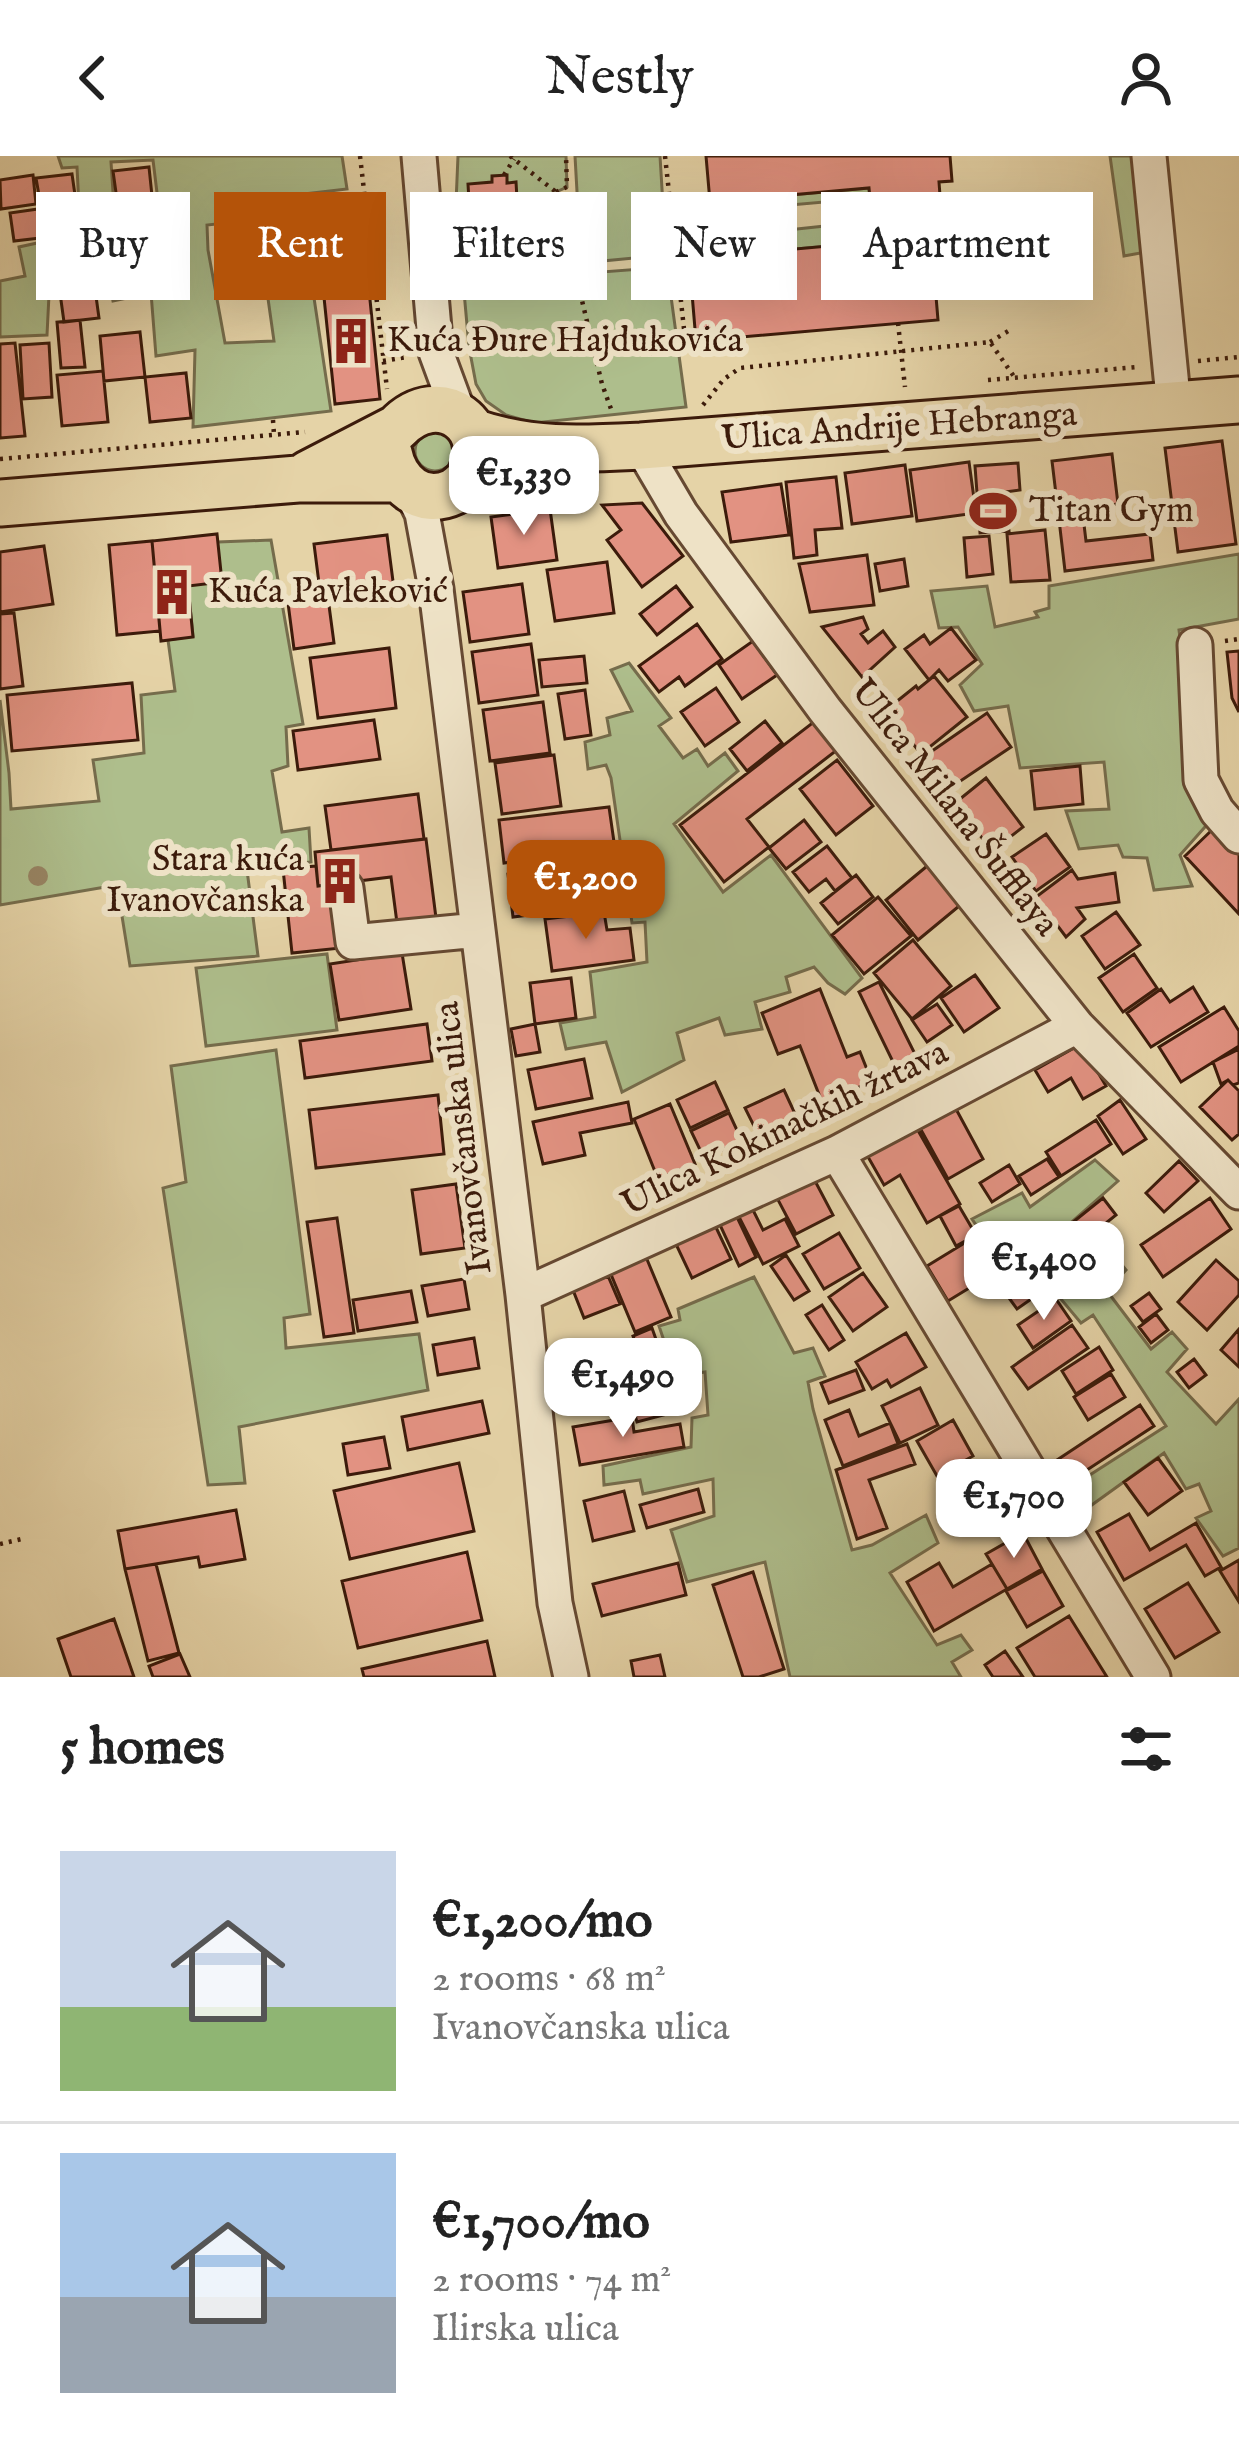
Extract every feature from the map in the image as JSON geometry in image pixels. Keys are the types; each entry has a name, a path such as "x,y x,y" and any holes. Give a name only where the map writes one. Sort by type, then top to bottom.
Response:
{"main road":[{"name":"Ulica Andrije Hebranga","path":"0,503 298,479 432,486 627,430 1173,386 1239,400"},
{"name":"Ulica Andrije Hebranga","path":"298,479 397,414 433,408 448,410 503,442 559,450"},
{"path":"397,414 389,453 432,486 477,459 477,444 467,425"}],"street":[{"path":"419,156 422,192"},
{"path":"425,192 434,156"},
{"path":"1149,156 1173,386"},
{"path":"432,300 436,352 467,425"},
{"path":"397,414 427,382 436,352"},
{"name":"Ulica Milana Šufflaya","path":"627,430 681,514 836,725 1077,1026 1239,1192"},
{"name":"Ivanovčanska ulica","path":"432,486 422,513 436,590 523,1295 555,1604 572,1677"},
{"path":"1195,645 1202,779 1217,812 1239,836"},
{"path":"346,888 353,942 478,930"},
{"name":"Ulica Kokinačkih žrtava","path":"523,1295 838,1153 1077,1026"},
{"path":"838,1153 1153,1677"}],"path":[{"path":"360,156 383,361 397,414"},
{"path":"504,175 512,157 556,192 567,187 566,156"},
{"path":"665,156 686,346"},
{"path":"582,300 602,384 627,430"},
{"path":"893,388 905,388 898,323"},
{"path":"703,406 724,379 740,368 990,342 1010,330"},
{"path":"990,342 1015,378"},
{"path":"383,361 436,352"},
{"path":"971,382 1015,378 1173,386 1239,357"},
{"path":"686,407 725,404"},
{"path":"597,416 627,430"},
{"path":"272,420 274,435"},
{"path":"0,459 316,431"},
{"path":"0,1544 26,1538"}],"green space":[{"path":"58,156 342,156 347,189 214,192 214,224 207,225 214,300 225,343 274,341 268,300 314,300 331,411 193,427 195,350 156,356 152,300 190,300 190,192 157,192 153,160 111,162 113,192 78,192 77,167 62,168"},
{"path":"458,156 566,156 567,187 556,192 456,192"},
{"path":"575,156 660,156 662,192 631,192 631,258 607,261 607,192 577,192"},
{"path":"1110,156 1145,156 1157,250 1124,256"},
{"path":"869,188 869,192 824,192"},
{"path":"821,192 821,202 797,204 797,194"},
{"path":"821,226 821,247 797,249 797,229"},
{"path":"36,243 36,300 49,300 47,335 0,337 0,281 25,276 19,247"},
{"path":"631,270 631,300 671,300 686,407 534,423 506,415 486,401 476,384 465,300 607,300 607,272"},
{"path":"435,431 449,437 455,451 449,465 435,471 421,465 415,451 421,437"},
{"path":"271,540 303,724 286,727 288,766 272,771 282,832 309,828 311,862 247,870 258,956 130,966 117,885 0,905 0,700 11,809 99,801 93,760 144,753 141,695 175,691 168,640 193,636 188,586 218,542"},
{"path":"1239,554 1239,619 1179,630 1212,819 1180,855 1192,886 1154,890 1147,858 1123,857 1118,845 1079,849 1066,811 1109,809 1104,762 1020,768 1008,706 974,711 960,685 982,664 958,627 939,628 931,591 987,586 995,627 1038,617 1035,612 1049,608 1049,586"},
{"path":"629,663 671,718 659,726 683,758 697,749 708,766 725,753 738,771 674,824 723,892 771,855 862,978 845,994 814,967 786,977 790,992 755,1002 762,1029 725,1035 719,1018 677,1033 684,1060 622,1092 606,1042 566,1049 560,1023 595,1017 590,972 647,962 645,922 632,923 611,778 606,765 588,769 585,742 610,735 607,718 632,711 611,670"},
{"path":"327,954 337,1030 206,1046 196,968"},
{"path":"276,1050 310,1314 284,1318 286,1348 419,1334 428,1390 239,1427 245,1483 208,1485 163,1188 186,1182 171,1066"},
{"path":"1095,1160 1118,1181 1065,1228 1079,1246 1096,1233 1126,1270 1107,1291 1151,1349 1172,1332 1187,1349 1167,1372 1216,1424 1239,1399 1239,1548 1223,1556 1196,1518 1211,1511 1199,1484 1186,1489 1164,1453 1082,1512 1068,1489 1166,1426 1093,1315 1081,1323 1055,1292 1062,1281 1051,1263 1058,1260 1045,1239 1000,1260 972,1219 1022,1193 1030,1207"},
{"path":"754,1277 794,1353 813,1348 825,1376 808,1382 852,1550 872,1545 926,1515 938,1543 890,1573 937,1645 961,1635 972,1650 952,1662 961,1677 790,1677 765,1562 687,1582 671,1530 714,1516 713,1479 643,1494 640,1480 604,1485 603,1466 691,1447 692,1418 708,1415 705,1372 676,1376 659,1326 680,1320 678,1309"}],"building":[{"path":"706,156 950,156 952,181 939,182 940,192 869,192 869,188 797,194 709,192"},
{"path":"149,167 152,192 116,192 113,171"},
{"path":"72,174 75,192 38,192 36,178"},
{"path":"33,175 36,204 1,209 0,180"},
{"path":"507,175 507,183 516,182 517,192 468,192 468,184 492,182 492,176"},
{"path":"36,209 36,238 14,241 10,213"},
{"path":"821,247 821,300 936,300 938,320 696,341 693,300 797,300 797,249"},
{"path":"61,300 97,300 99,318 64,322"},
{"name":"Kuća Đure Hajdukovića","path":"324,300 370,300 380,399 335,404"},
{"path":"80,320 85,367 61,368 57,322"},
{"path":"140,332 145,377 104,381 100,336"},
{"path":"15,343 25,436 0,438 0,344"},
{"path":"49,343 52,397 23,399 20,345"},
{"path":"103,371 108,422 62,426 57,375"},
{"path":"186,373 191,418 150,422 145,377"},
{"path":"1222,441 1236,544 1178,552 1165,448"},
{"path":"1112,454 1118,504 1058,511 1052,461"},
{"path":"969,462 976,513 917,521 910,470"},
{"name":"Titan Gym","path":"1018,463 1020,490 1005,492 1009,531 980,533 975,466"},
{"path":"905,465 912,516 852,524 845,473"},
{"path":"836,477 842,528 815,530 817,555 794,558 786,482"},
{"path":"781,484 789,535 731,542 722,492"},
{"path":"642,503 683,556 642,587 607,540 621,530 602,505"},
{"path":"1082,508 1086,541 1150,534 1153,560 1065,571 1058,511"},
{"path":"550,509 557,560 498,568 491,517"},
{"path":"1045,530 1050,580 1011,582 1007,534"},
{"name":"Kuća Pavleković","path":"217,534 222,582 188,586 193,637 161,641 152,541"},
{"path":"387,535 394,589 328,598 334,643 294,649 288,603 321,599 314,544"},
{"path":"989,536 993,574 967,577 964,538"},
{"path":"152,541 160,631 117,635 109,545"},
{"path":"44,546 53,604 0,612 0,552"},
{"path":"867,555 874,605 810,612 799,564"},
{"path":"904,559 908,586 880,591 875,564"},
{"path":"607,562 614,613 555,621 547,570"},
{"path":"522,584 529,634 470,642 463,592"},
{"path":"676,586 692,607 657,635 640,614"},
{"path":"14,613 23,686 0,689 0,614"},
{"path":"863,617 868,629 861,634 868,643 883,631 895,647 862,677 822,627"},
{"path":"697,624 722,659 685,686 679,677 659,692 639,666"},
{"path":"951,628 976,660 948,681 939,670 929,680 905,649 924,635 930,644"},
{"path":"753,641 777,675 742,699 719,665"},
{"path":"531,644 538,695 479,703 472,652"},
{"path":"389,648 396,708 318,718 310,658"},
{"path":"1239,651 1239,712 1232,698 1227,652"},
{"path":"584,656 587,683 542,687 539,660"},
{"path":"934,676 967,717 921,754 886,710"},
{"path":"132,683 138,740 12,751 7,695"},
{"path":"716,688 739,722 705,746 681,712"},
{"path":"585,690 591,735 565,739 558,694"},
{"path":"543,702 550,753 490,761 483,710"},
{"path":"987,713 1011,747 953,786 943,771 935,777 922,758"},
{"path":"374,720 380,759 298,770 293,731"},
{"path":"765,721 782,743 747,771 730,749"},
{"path":"815,721 837,750 747,819 769,847 724,882 680,825"},
{"path":"554,755 561,806 502,814 495,763"},
{"path":"837,760 873,806 836,835 800,789"},
{"path":"1080,766 1083,804 1035,809 1031,771"},
{"path":"986,778 1023,827 992,851 955,803"},
{"path":"418,794 424,839 331,850 325,806"},
{"path":"609,807 615,849 504,863 499,820"},
{"path":"804,820 821,842 786,869 769,848"},
{"path":"1214,828 1239,854 1239,914 1185,856"},
{"path":"1046,834 1070,867 1036,891 1012,857"},
{"name":"Stara kuća Ivanovčanska","path":"426,839 436,918 397,923 391,877 318,886 315,852"},
{"path":"827,846 852,878 835,891 826,879 809,892 793,872"},
{"path":"618,860 624,903 513,917 508,874"},
{"path":"932,862 964,902 918,940 886,900"},
{"path":"316,866 318,886 335,884 341,948 292,953 283,869"},
{"path":"1072,870 1078,879 1115,873 1119,902 1077,908 1085,919 1066,937 1036,897"},
{"path":"856,875 873,897 838,924 821,903"},
{"path":"878,897 911,936 864,974 832,935"},
{"path":"604,912 607,930 630,928 634,960 552,971 545,919"},
{"path":"1116,912 1140,945 1105,969 1082,936"},
{"path":"913,940 951,986 912,1019 874,973"},
{"path":"402,953 411,1009 339,1020 330,964"},
{"path":"1134,954 1157,988 1123,1012 1099,978"},
{"path":"975,975 999,1008 964,1032 941,998"},
{"path":"571,978 576,1018 535,1024 530,983"},
{"path":"879,982 916,1056 895,1066 859,992"},
{"path":"1193,987 1208,1012 1151,1047 1127,1013 1161,989 1170,1002"},
{"path":"820,989 847,1057 860,1052 872,1082 822,1102 800,1046 778,1054 762,1013"},
{"path":"937,1004 952,1025 927,1042 912,1020"},
{"path":"1224,1007 1239,1031 1239,1046 1181,1082 1159,1047"},
{"path":"427,1024 432,1061 305,1078 300,1041"},
{"path":"535,1024 540,1052 516,1056 511,1029"},
{"path":"1081,1044 1106,1086 1083,1099 1071,1078 1048,1092 1035,1070"},
{"path":"1239,1049 1239,1083 1228,1080 1221,1084 1213,1062"},
{"path":"584,1059 592,1098 536,1109 528,1070"},
{"path":"1228,1080 1239,1091 1239,1134 1232,1140 1200,1107"},
{"path":"715,1082 728,1110 690,1128 677,1100"},
{"path":"784,1090 797,1118 759,1136 745,1108"},
{"path":"438,1095 444,1154 316,1168 309,1110"},
{"path":"1120,1100 1146,1139 1123,1154 1098,1116"},
{"path":"628,1102 632,1123 580,1133 585,1155 543,1164 533,1122"},
{"path":"670,1104 695,1164 658,1179 634,1119"},
{"path":"956,1109 983,1159 948,1179 920,1128"},
{"path":"729,1113 742,1141 704,1158 691,1131"},
{"path":"912,1120 960,1204 927,1223 900,1175 884,1185 863,1148"},
{"path":"1096,1120 1111,1144 1061,1176 1046,1152"},
{"path":"1047,1159 1059,1177 1031,1195 1019,1176"},
{"path":"1179,1161 1198,1181 1164,1212 1146,1193"},
{"path":"1009,1165 1020,1184 992,1202 980,1183"},
{"path":"814,1179 833,1215 796,1234 777,1198"},
{"path":"456,1184 465,1248 421,1254 412,1190"},
{"path":"1103,1198 1116,1215 1080,1244 1067,1227"},
{"path":"1210,1198 1231,1229 1163,1277 1141,1245"},
{"path":"750,1204 763,1230 785,1219 799,1246 763,1264 736,1211"},
{"path":"959,1206 976,1235 956,1246 940,1216"},
{"path":"737,1217 756,1257 739,1266 720,1225"},
{"path":"337,1218 354,1333 324,1337 307,1222"},
{"path":"713,1221 731,1259 692,1278 674,1240"},
{"path":"839,1233 860,1268 824,1289 803,1254"},
{"path":"976,1236 997,1271 948,1301 927,1266"},
{"path":"786,1255 809,1291 794,1300 771,1266"},
{"path":"646,1257 671,1317 635,1332 610,1272"},
{"path":"1216,1260 1239,1281 1239,1295 1207,1330 1178,1302"},
{"path":"1039,1261 1054,1283 1017,1309 1001,1287"},
{"path":"863,1273 887,1307 853,1331 829,1297"},
{"path":"608,1276 620,1304 584,1318 573,1290"},
{"path":"464,1279 469,1309 428,1316 422,1286"},
{"path":"411,1291 417,1322 358,1331 353,1300"},
{"path":"1149,1293 1161,1309 1143,1322 1131,1306"},
{"path":"1056,1299 1071,1321 1033,1348 1018,1325"},
{"path":"822,1305 844,1340 829,1350 806,1315"},
{"path":"1156,1314 1168,1330 1151,1343 1139,1327"},
{"path":"1072,1325 1088,1348 1028,1389 1012,1367"},
{"path":"652,1328 671,1382 651,1389 633,1336"},
{"path":"1239,1329 1239,1367 1221,1350"},
{"path":"906,1333 926,1367 891,1387 887,1380 872,1389 856,1362"},
{"path":"474,1338 479,1368 438,1375 433,1345"},
{"path":"1099,1347 1113,1370 1076,1394 1062,1371"},
{"path":"1194,1359 1206,1375 1189,1388 1177,1372"},
{"path":"856,1370 864,1390 829,1403 821,1383"},
{"path":"1111,1374 1125,1397 1088,1420 1074,1397"},
{"path":"688,1384 694,1407 637,1422 630,1399"},
{"path":"920,1388 938,1425 900,1443 882,1406"},
{"path":"482,1401 489,1433 408,1450 402,1417"},
{"path":"1140,1405 1154,1426 1061,1487 1048,1466"},
{"path":"849,1410 859,1436 890,1423 898,1444 843,1466 825,1420"},
{"path":"632,1417 634,1432 680,1424 684,1447 580,1465 573,1427"},
{"path":"953,1420 973,1456 937,1476 917,1441"},
{"path":"384,1437 390,1468 348,1475 343,1444"},
{"path":"907,1444 915,1464 869,1480 887,1528 857,1539 836,1470"},
{"path":"1158,1458 1182,1491 1148,1515 1124,1482"},
{"path":"459,1463 474,1531 350,1559 334,1491"},
{"path":"993,1474 1013,1509 977,1530 957,1494"},
{"path":"698,1489 704,1512 647,1528 640,1505"},
{"path":"624,1491 634,1531 593,1541 584,1501"},
{"path":"236,1510 245,1559 200,1567 198,1557 125,1569 118,1531"},
{"path":"1129,1514 1150,1550 1196,1523 1221,1567 1205,1576 1186,1545 1124,1580 1097,1532"},
{"path":"1023,1533 1042,1569 1007,1589 986,1554"},
{"path":"467,1552 482,1620 358,1648 342,1581"},
{"path":"1239,1560 1239,1602 1220,1571"},
{"path":"678,1563 686,1595 602,1616 593,1584"},
{"path":"939,1563 953,1587 992,1564 1007,1589 934,1631 907,1582"},
{"path":"156,1564 179,1653 148,1661 125,1569"},
{"path":"1043,1571 1063,1606 1027,1627 1006,1591"},
{"path":"753,1572 784,1669 743,1677 713,1585"},
{"path":"1188,1583 1219,1632 1175,1658 1145,1609"},
{"path":"1069,1616 1107,1677 1035,1677 1017,1648"},
{"path":"114,1619 134,1677 71,1677 58,1639"},
{"path":"487,1641 495,1677 364,1677 362,1669"},
{"path":"1005,1651 1023,1677 993,1677 985,1665"},
{"path":"180,1654 190,1677 153,1677 149,1666"},
{"path":"660,1655 665,1677 634,1677 631,1661"}],"place":[{"name":"Kuća Đure Hajdukovića","path":"351,341"},
{"name":"Titan Gym","path":"993,511"},
{"name":"Kuća Pavleković","path":"172,592"},
{"name":"Stara kuća Ivanovčanska","path":"340,881"}]}
